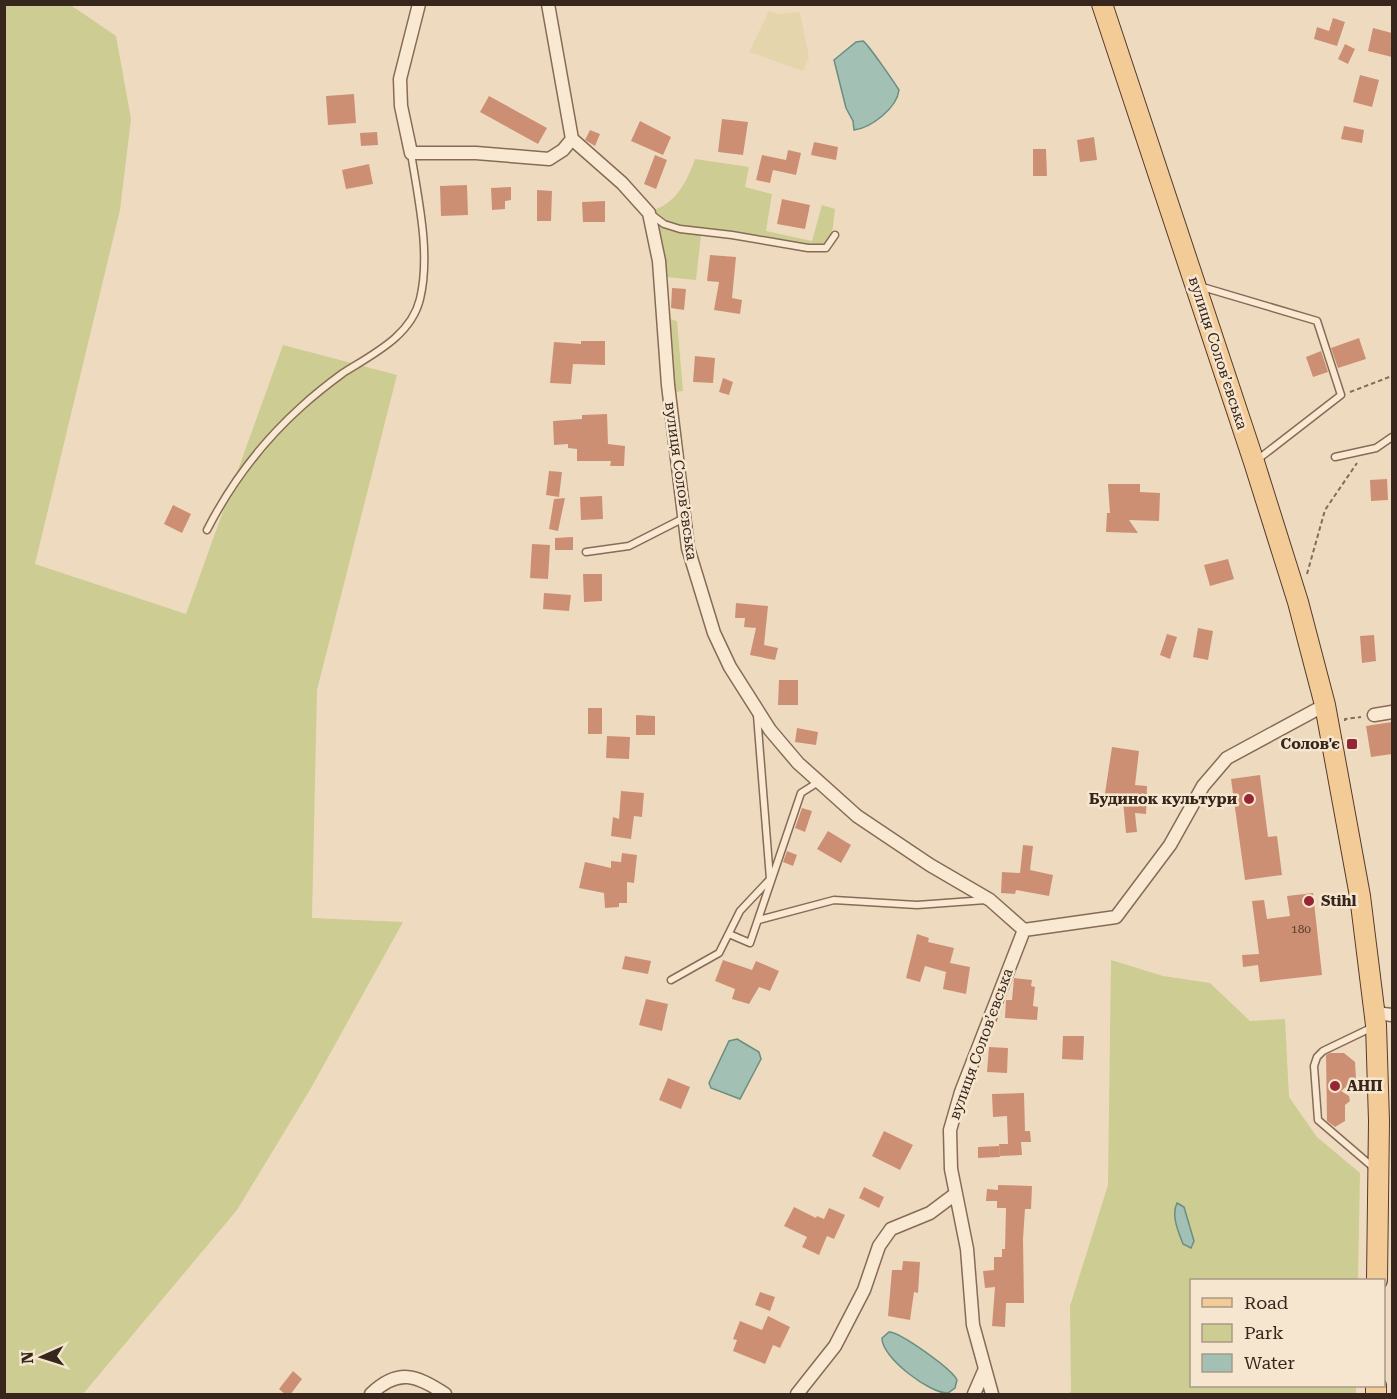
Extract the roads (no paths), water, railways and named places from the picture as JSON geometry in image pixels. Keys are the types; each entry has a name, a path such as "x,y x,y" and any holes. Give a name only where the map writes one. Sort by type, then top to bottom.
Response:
{"main road":[{"name":"вулиця Соловʼєвська","path":"1102,4 1254,462 1298,602 1325,705 1359,884 1381,1018 1377,1279"}],"street":[{"path":"419,4 400,79 403,115 411,153 476,153 549,159 563,150 572,139 549,4"},
{"name":"вулиця Соловʼєвська","path":"572,139 639,199 649,213 659,261 668,385 688,548 714,633 730,667 757,710 798,763 866,822 930,865 990,900 1024,930 961,1092 950,1130 954,1196 963,1227 974,1325 992,1395"},
{"path":"1024,930 1116,917 1170,845 1203,786 1227,758 1325,705"},
{"path":"1374,715 1392,712"},
{"path":"797,1395 835,1346 864,1290 879,1246 891,1229 930,1213 954,1196"},
{"path":"974,1395 984,1371"},
{"path":"371,1395 383,1383 403,1376 423,1379 445,1395"}],"lane":[{"path":"207,530 239,473 292,416 321,389 382,348 411,320 420,300 423,275 411,153"},
{"path":"649,213 664,224 680,229 740,236 808,248 826,248 835,235"},
{"path":"1195,285 1317,321 1341,395 1254,462"},
{"path":"1335,457 1385,444 1392,436"},
{"path":"586,552 629,546 684,518"},
{"path":"671,980 719,953 740,912 772,877 757,710"},
{"path":"729,934 750,943 801,793 820,781"},
{"path":"759,920 834,900 917,905 990,900"},
{"path":"1379,1172 1318,1120 1314,1066 1317,1057 1323,1051 1381,1018"}],"water":[{"path":"863,41 899,90 894,104 882,116 854,130 834,60 856,42"},
{"path":"737,1039 759,1052 761,1059 740,1099 711,1088 709,1083 729,1041"},
{"path":"1177,1203 1184,1207 1194,1241 1191,1248 1183,1244 1177,1228 1175,1208"},
{"path":"889,1332 914,1344 946,1368 957,1380 955,1388 948,1393 940,1392 908,1373 889,1355 884,1346 882,1338"}],"place":[{"name":"Солов'є","path":"1352,744"},
{"name":"Будинок культури","path":"1249,799"},
{"name":"Stihl","path":"1309,901"},
{"name":"АНП","path":"1335,1086"}]}
